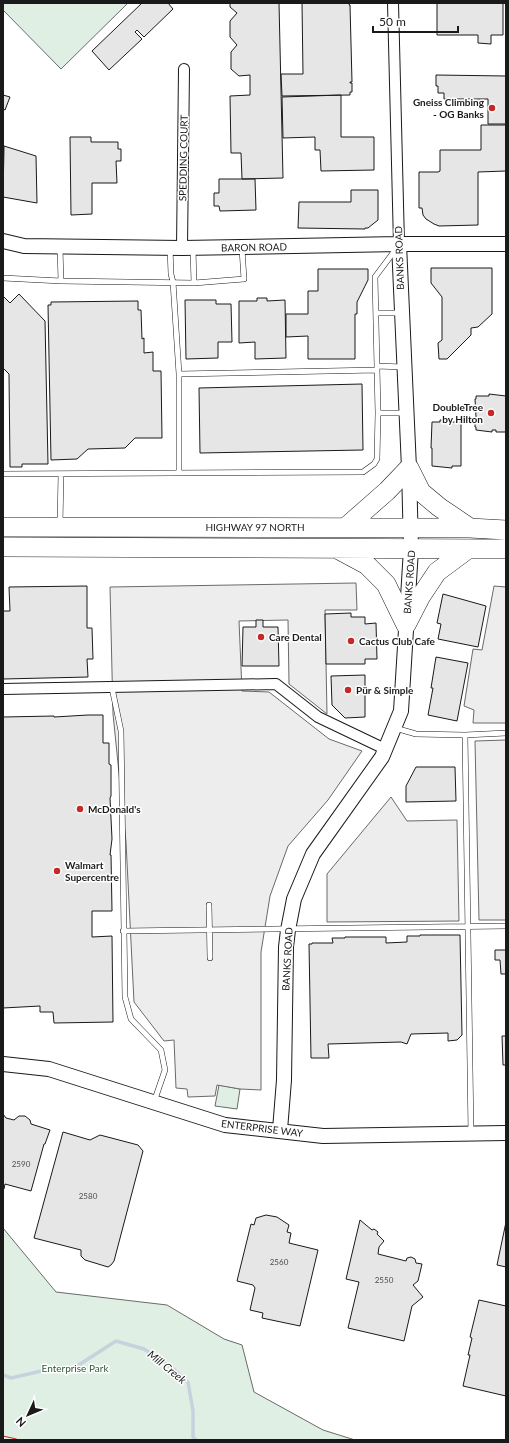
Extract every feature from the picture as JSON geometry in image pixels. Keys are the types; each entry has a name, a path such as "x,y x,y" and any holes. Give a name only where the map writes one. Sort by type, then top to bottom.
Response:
{"highway":[{"path":"346,527 387,491 410,468 421,492 439,507 470,528"},
{"name":"HIGHWAY 97 NORTH","path":"3,527 346,527 470,528 506,530"},
{"name":"HIGHWAY 97 NORTH","path":"3,547 506,549"},
{"path":"336,548 367,565 386,584 406,625"},
{"path":"406,625 421,596 437,572 468,549"}],"street":[{"name":"BANKS ROAD","path":"280,1130 284,1080 286,947 294,899 313,854 382,757 401,711 411,528 410,468 406,413 399,244 393,3"},
{"name":"SPEDDING COURT","path":"182,248 184,69"},
{"name":"BARON ROAD","path":"3,241 24,246 182,248 399,244 506,244"},
{"path":"3,689 276,684 318,717 385,749"},
{"name":"ENTERPRISE WAY","path":"3,1064 49,1069 225,1125 323,1136 506,1133"}],"lane":[{"path":"3,474 363,472 377,460 378,413 375,276 399,244"},
{"path":"60,247 61,281"},
{"path":"3,278 61,281 194,283 244,279 242,247"},
{"path":"179,473 179,374 173,282 171,274 182,248"},
{"path":"182,248 194,283"},
{"path":"376,313 402,313"},
{"path":"179,374 404,368"},
{"path":"378,413 406,413"},
{"path":"60,527 61,474"},
{"path":"112,688 121,731 125,997 131,1019 161,1050 164,1070 154,1103"},
{"path":"394,728 416,734 506,734"},
{"path":"465,735 471,1134"},
{"path":"209,905 210,958"},
{"path":"123,931 468,928 506,926"}],"green space":[{"path":"3,3 128,3 61,69 3,10"},
{"path":"219,1085 240,1089 237,1109 215,1106"},
{"name":"Enterprise Park","path":"3,1228 56,1292 167,1305 224,1339 242,1345 254,1392 323,1430 355,1440 3,1440"}],"shaded area":[{"path":"356,583 357,610 325,610 327,714 289,684 288,620 239,621 242,691 269,692 329,739 362,751 328,800 288,846 270,896 261,952 261,1090 240,1089 217,1085 215,1096 188,1097 187,1089 176,1088 174,1040 164,1041 134,1002 126,842 113,714 110,587"},
{"path":"494,586 506,587 506,723 473,723 474,710 464,706 473,649 482,650"},
{"path":"506,740 506,920 479,920 475,741"},
{"path":"391,797 407,821 457,820 459,921 327,922 327,874"}],"building":[{"path":"142,3 168,3 173,9 144,37 137,30 135,32 142,39 109,70 92,51"},
{"path":"230,3 279,3 283,178 242,179 241,153 231,153 230,96 250,95 250,75 239,76 231,69 231,52 237,45 230,37 230,21 237,13 230,7"},
{"path":"302,3 350,3 352,82 350,83 352,83 352,92 350,92 350,95 282,96 281,74 303,74"},
{"path":"437,3 503,3 503,35 491,35 491,44 478,43 478,35 437,35"},
{"path":"436,75 506,76 506,124 488,124 488,99 444,99 444,93 438,93 438,86 436,86"},
{"path":"3,95 10,97 5,110 3,109"},
{"path":"341,95 341,137 374,137 374,170 321,171 320,150 315,150 315,137 283,138 282,97"},
{"path":"481,125 506,125 506,171 478,172 478,225 439,226 434,224 426,219 423,215 422,208 419,208 419,172 440,171 440,150 481,150"},
{"path":"70,137 91,137 91,142 118,142 118,149 121,149 121,161 116,161 117,183 92,183 92,214 71,215"},
{"path":"4,146 36,156 37,203 3,197"},
{"path":"219,179 255,179 256,210 220,211 219,206 214,206 214,193 219,193"},
{"path":"351,190 378,190 378,220 368,228 298,228 299,202 351,202"},
{"path":"431,268 492,268 492,314 478,327 471,328 471,335 447,359 439,359 438,343 442,340 442,297 431,283"},
{"path":"318,269 368,269 368,280 357,302 357,314 355,314 355,359 308,359 308,336 286,337 286,314 308,314 308,291 318,291"},
{"path":"19,294 45,321 48,464 22,464 22,467 10,467 9,374 3,368 3,296 10,303"},
{"path":"257,298 267,298 267,301 285,300 286,358 255,359 255,342 239,343 239,301 257,301"},
{"path":"185,300 216,300 216,304 231,304 232,342 218,342 218,358 186,359"},
{"path":"138,301 138,310 141,310 144,353 153,352 153,371 161,371 162,438 135,438 125,448 88,449 77,459 51,460 48,305 51,305 51,302"},
{"path":"362,384 363,450 200,453 199,388"},
{"name":"DoubleTree by Hilton","path":"489,394 506,396 506,432 496,432 496,430 492,430 492,432 476,430 476,396 489,396"},
{"path":"440,420 451,420 451,422 460,422 461,424 461,466 452,466 452,468 432,466 432,422 440,422"},
{"path":"87,586 87,628 92,628 93,659 87,659 88,677 3,679 3,611 10,611 9,587"},
{"path":"443,594 486,606 478,647 438,639 441,624 437,623"},
{"name":"Cactus Club Cafe","path":"351,613 351,617 365,617 365,624 376,623 377,659 365,659 365,664 326,664 325,614"},
{"name":"Care Dental","path":"256,620 263,620 263,627 278,627 279,666 242,666 243,627 256,627"},
{"path":"436,657 468,663 457,721 428,715 433,688 431,688"},
{"name":"Pür & Simple","path":"365,675 365,717 345,718 332,705 331,676"},
{"name":"Walmart Supercentre","path":"103,715 103,743 109,743 109,764 111,765 110,798 112,839 110,855 112,911 92,911 92,937 112,936 113,1022 54,1023 53,1012 40,1012 40,1006 3,1008 3,717"},
{"path":"416,767 455,767 456,801 406,802 406,786"},
{"path":"460,935 462,1035 457,1040 448,1041 448,1033 411,1034 407,1044 401,1042 328,1044 329,1058 311,1058 309,944 333,943 332,938 345,937 386,937 386,943 407,942 407,936"},
{"path":"495,950 506,950 506,974 501,974 500,960 495,960"},
{"path":"502,1036 506,1036 506,1065 503,1065"},
{"path":"3,1114 6,1118 14,1120 19,1116 25,1116 30,1120 31,1124 50,1130 44,1144 31,1191 5,1184 4,1189 3,1188"},
{"path":"63,1132 90,1140 100,1135 138,1145 143,1151 114,1261 108,1267 85,1260 81,1256 81,1250 34,1238"},
{"path":"266,1215 277,1217 289,1225 287,1232 291,1233 289,1243 318,1250 300,1326 262,1318 263,1313 250,1310 255,1288 253,1285 237,1281 251,1224 254,1225 256,1218"},
{"path":"360,1220 372,1230 374,1229 378,1232 377,1234 384,1241 379,1247 378,1254 406,1261 407,1258 411,1257 415,1259 416,1263 422,1264 418,1281 413,1285 423,1297 412,1306 404,1341 348,1328 359,1282 346,1279"},
{"path":"506,1222 506,1267 497,1265"},
{"path":"479,1300 506,1306 506,1396 463,1386 470,1355 468,1355 472,1338 470,1337"}],"waterway":[{"name":"Mill Creek","path":"3,1375 11,1378 59,1367 74,1368 116,1341 144,1349 171,1367 188,1382 193,1411 193,1437 196,1440"}],"power":[{"path":"3,1436 21,1440"}],"place":[{"name":"Gneiss Climbing - OG Banks","path":"492,108"},
{"name":"DoubleTree by Hilton","path":"491,413"},
{"name":"Care Dental","path":"261,637"},
{"name":"Cactus Club Cafe","path":"351,641"},
{"name":"Pür & Simple","path":"348,690"},
{"name":"McDonald's","path":"80,809"},
{"name":"Walmart Supercentre","path":"57,871"}]}
